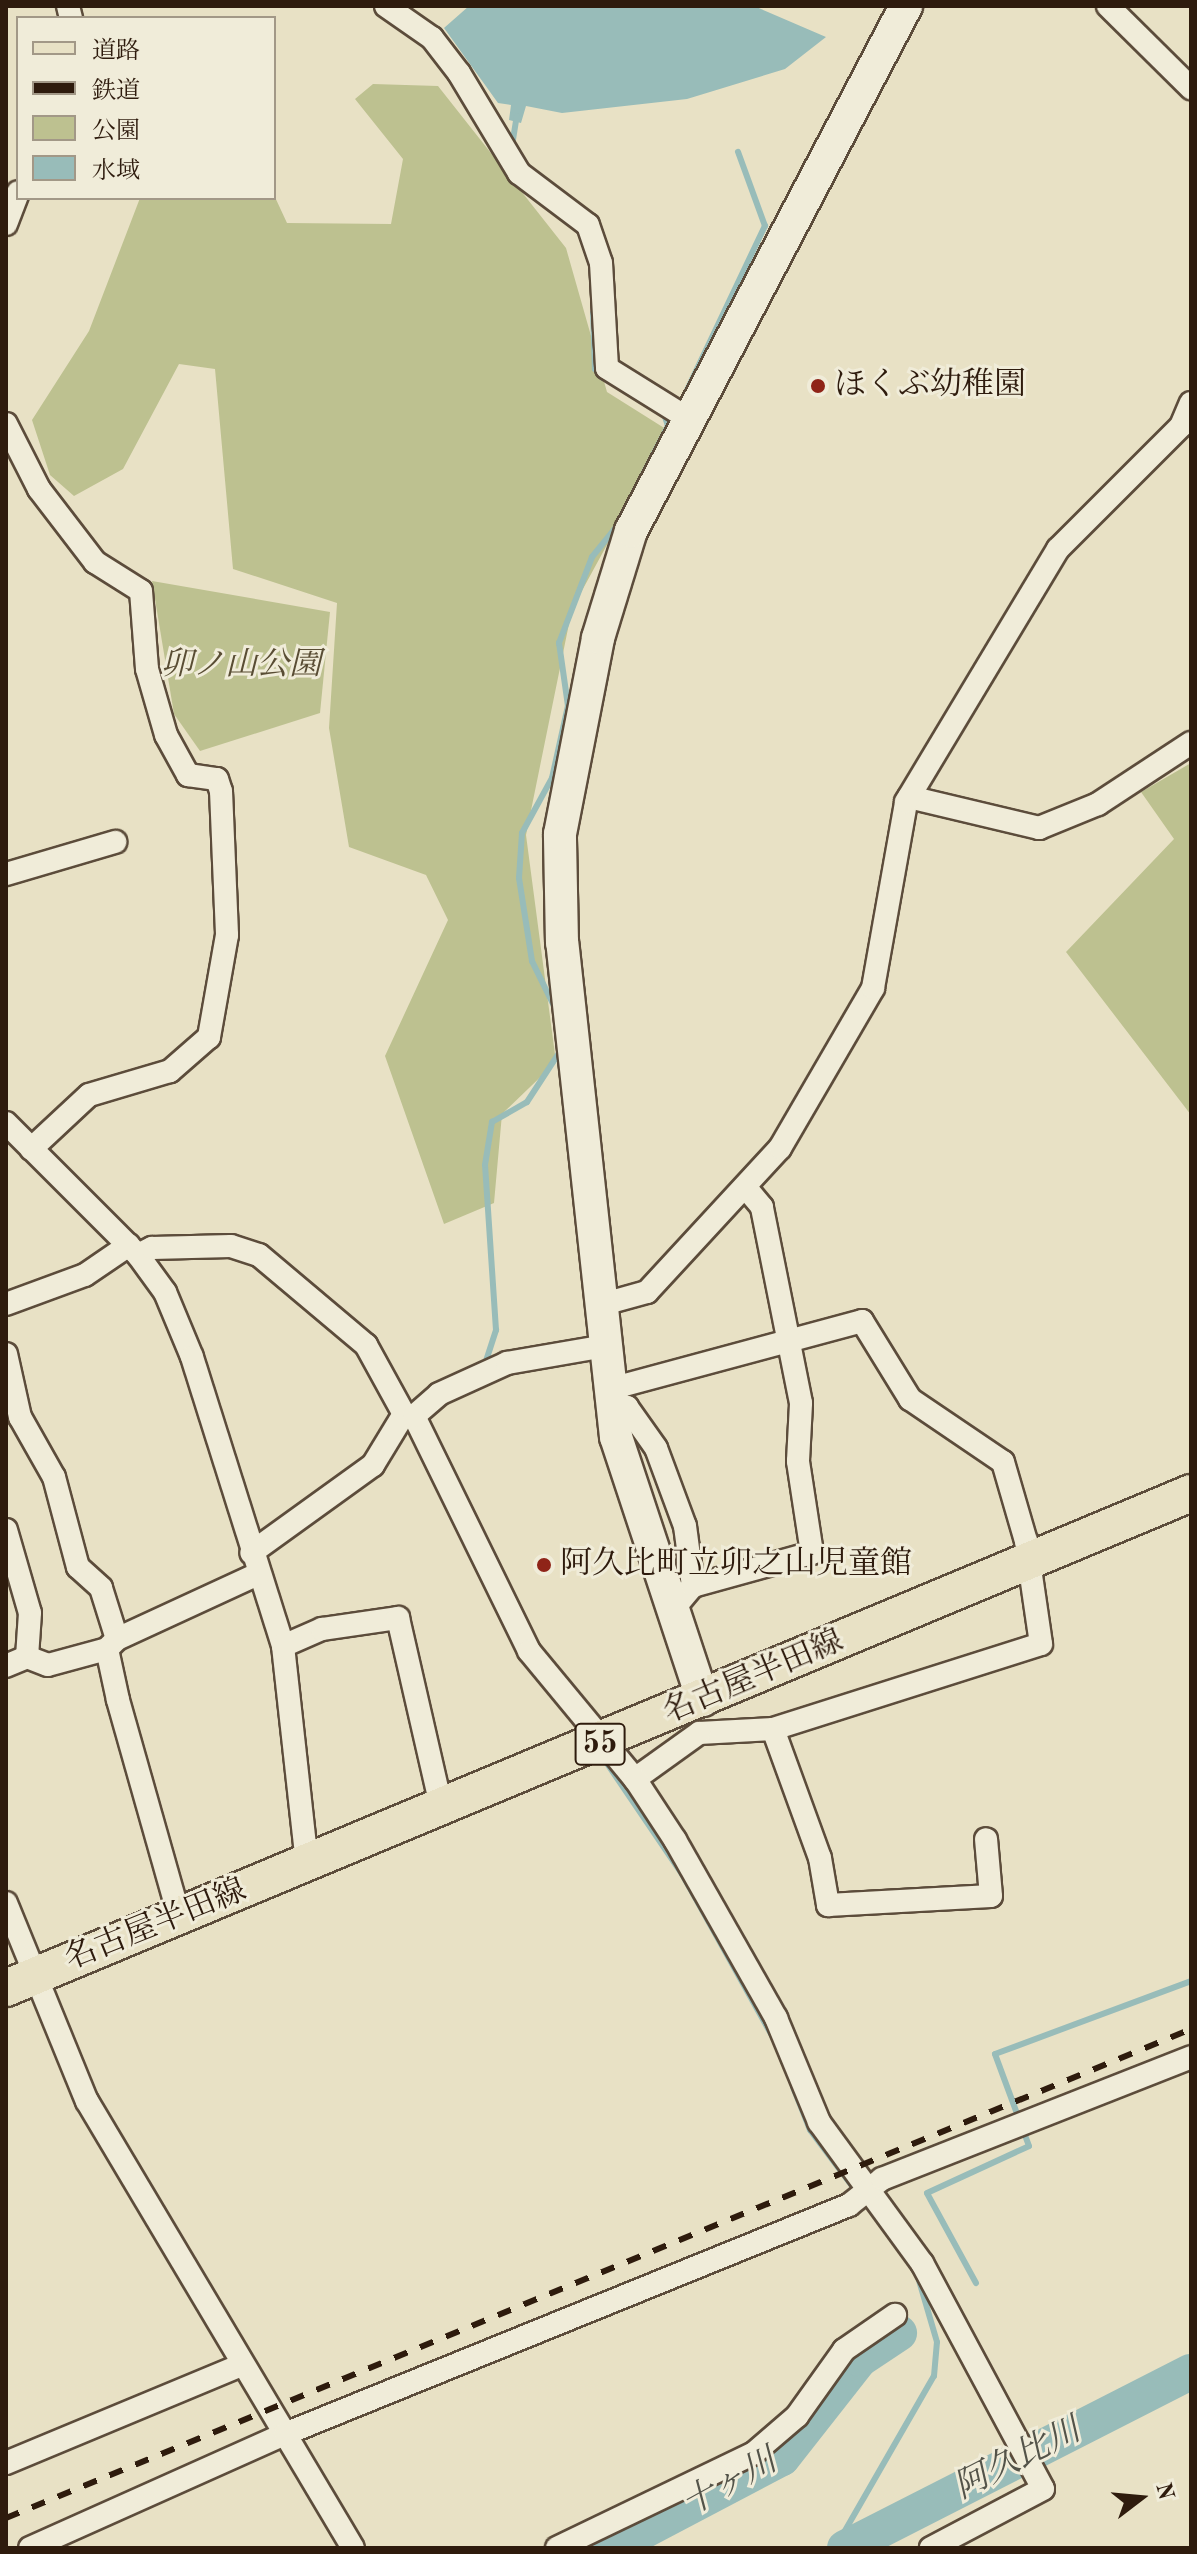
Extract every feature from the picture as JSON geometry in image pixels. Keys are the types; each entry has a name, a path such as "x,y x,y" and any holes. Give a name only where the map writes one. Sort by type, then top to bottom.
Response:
{"main road":[{"name":"名古屋半田線","path":"19,1983 442,1810 1191,1493"}],"street":[{"path":"386,6 441,49 482,104 519,173 588,225 601,263 607,368 689,419"},
{"path":"703,1700 670,1613 610,1396 562,943 560,834 612,583 647,495 906,6"},
{"path":"1108,6 1191,88"},
{"path":"6,224 16,197"},
{"path":"600,1305 647,1292 747,1189 780,1148 873,988 909,797 1058,549 1181,426 1191,403"},
{"path":"6,424 39,489 95,562 141,591 147,669 166,735 188,775 217,779 221,791 227,935 209,1037 170,1071 89,1095 15,1139 134,1250 165,1292 192,1357 251,1553 283,1646 307,1864"},
{"path":"909,797 1039,828 1088,809 1191,743"},
{"path":"6,874 115,842"},
{"path":"670,1613 693,1586 812,1553 798,1461 801,1403 784,1343 762,1207 747,1189"},
{"path":"6,1304 85,1275 134,1250 231,1246 259,1255 366,1345 409,1415 529,1651 635,1779 776,2018 819,2122 922,2263 1041,2484 1043,2489 931,2548"},
{"path":"610,1396 862,1321 910,1399 1003,1462 1030,1560 1041,1644 773,1729 699,1733 635,1779"},
{"path":"251,1553 373,1465 409,1415 439,1394 507,1363 605,1346"},
{"path":"6,1354 13,1420 54,1477 78,1567 101,1588 179,1915"},
{"path":"610,1396 627,1407 656,1448 685,1526 693,1586"},
{"path":"6,1530 30,1613 27,1657"},
{"path":"6,1666 27,1657 48,1665 112,1644 260,1573"},
{"path":"283,1646 322,1629 398,1618 442,1810"},
{"path":"773,1729 820,1858 828,1905 991,1896 986,1839"},
{"path":"6,1903 28,1946 19,1983 242,2365 353,2548"},
{"path":"30,2548 285,2434 834,2212 871,2190 882,2179 1191,2057"},
{"path":"557,2548 754,2453 797,2416 844,2350 895,2315"},
{"path":"6,2463 242,2365"}],"green space":[{"path":"373,84 438,86 566,248 607,392 669,431 572,609 526,835 556,1062 502,1114 494,1203 444,1224 385,1056 448,920 426,875 349,847 329,728 337,603 233,569 215,369 179,364 123,469 74,496 50,475 32,420 89,331 139,200 276,199 287,223 391,224 403,159 355,99"},
{"name":"卯ノ山公園","path":"152,581 330,612 320,713 200,751 174,714"},
{"path":"1191,763 1191,1115 1066,952 1174,839 1141,792"}],"water":[{"path":"469,6 754,6 826,37 785,69 687,99 562,113 526,106 521,123 509,120 511,105 498,103 444,28"}],"waterway":[{"path":"512,146 517,116"},
{"path":"687,390 765,226 738,152"},
{"path":"593,313 595,369 603,378"},
{"path":"554,1006 532,961 519,878 522,833 552,778 568,706 559,643 592,557 616,527 668,426 664,414"},
{"path":"485,1364 496,1330 485,1165 492,1122 527,1102 559,1053"},
{"path":"602,1756 682,1874 772,2036"},
{"path":"976,2283 927,2193 1029,2146 995,2054 1191,1981"},
{"path":"793,2087 810,2130 855,2190"},
{"path":"835,2548 934,2376 937,2342 918,2277"},
{"name":"十ヶ川","path":"611,2548 782,2458 860,2359 899,2333"},
{"name":"阿久比川","path":"845,2548 1191,2372"}],"railway":[{"path":"6,2518 1191,2029"}],"place":[{"name":"ほくぶ幼稚園","path":"818,386"},
{"name":"阿久比町立卯之山児童館","path":"544,1565"}]}
